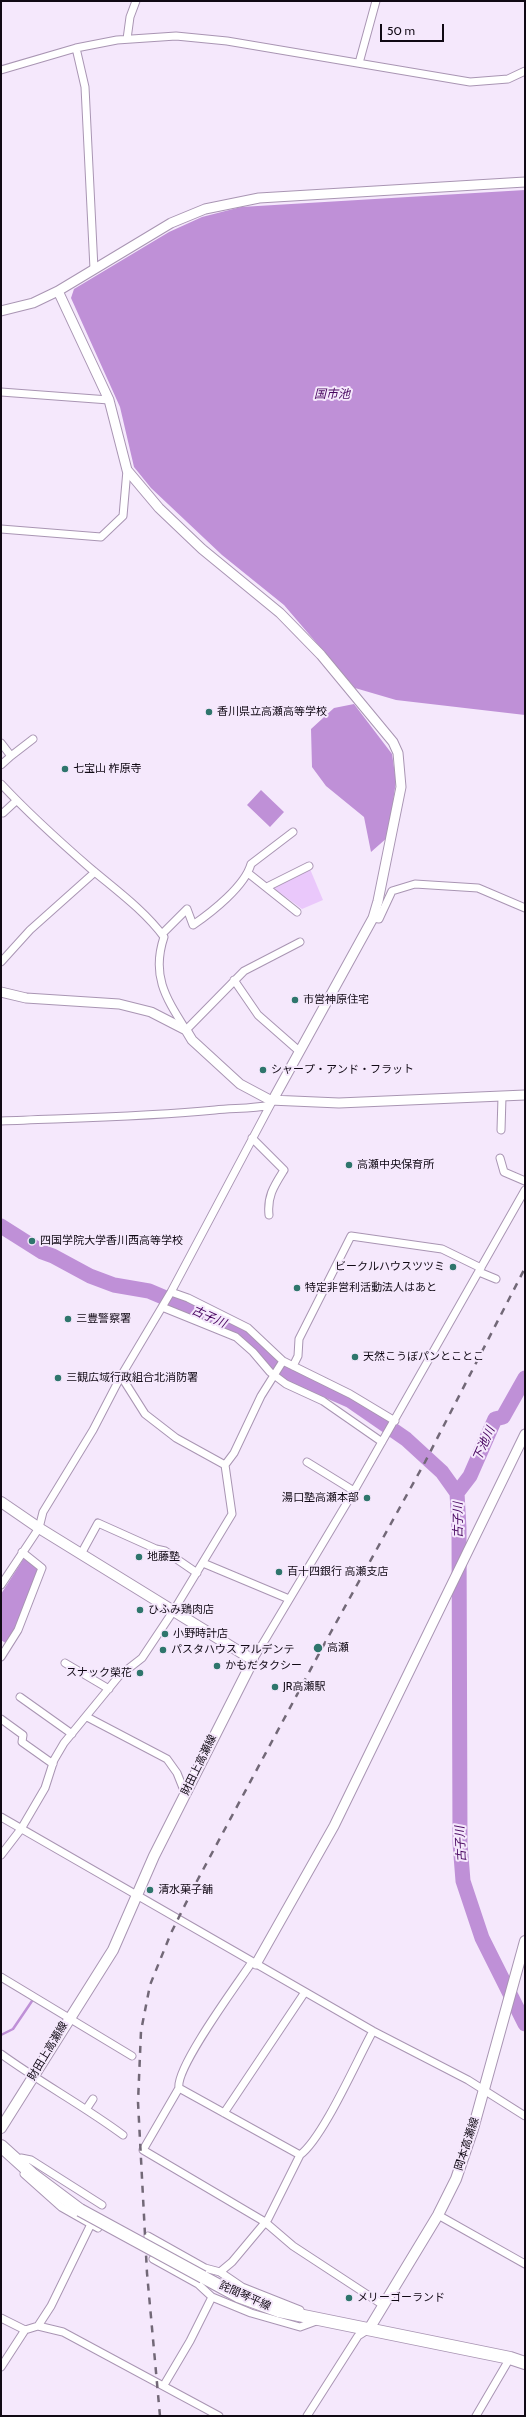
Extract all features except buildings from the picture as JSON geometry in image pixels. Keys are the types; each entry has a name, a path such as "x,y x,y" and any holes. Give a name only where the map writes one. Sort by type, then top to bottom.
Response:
{"main road":[{"path":"1,1502 39,1528 253,1660"},
{"name":"財田上高瀬線","path":"1,2128 68,2019 113,1950 136,1895 185,1793 253,1660"},
{"name":"岡本高瀬線","path":"369,2329 438,2214 465,2155 525,1941"},
{"name":"詫間琴平線","path":"1,2146 16,2161 80,2210 238,2296 265,2306 321,2320 510,2358 525,2363"}],"street":[{"path":"127,39 130,17 136,1"},
{"path":"359,63 376,1"},
{"path":"1,70 76,48 127,39 176,36 208,38 470,82 508,79 525,71"},
{"path":"76,48 85,87 94,268"},
{"path":"1,311 33,303 58,291 171,223 205,209 259,198 525,182"},
{"path":"1,529 101,537 123,516 127,470 109,400 58,291"},
{"path":"1,392 109,400"},
{"path":"1,1585 39,1528 43,1512 93,1430 121,1376 171,1292 252,1138 373,918 378,901 401,787 398,753 393,742 382,726 321,655 286,619 202,549 159,508 127,470"},
{"path":"1,765 33,739"},
{"path":"1,743 11,756"},
{"path":"1,784 16,801 55,839 125,896 162,934 164,938 158,963 164,994 192,1040 240,1084 250,1091 273,1100 339,1103 525,1095"},
{"path":"3,813 16,801"},
{"path":"162,934 187,910 193,925 214,910 248,873 251,864 293,832"},
{"path":"267,887 309,866"},
{"path":"1,962 30,930 95,872"},
{"path":"248,873 297,912"},
{"path":"373,918 379,919 392,891 415,884 478,888 525,908"},
{"path":"186,1030 244,971 300,942"},
{"path":"234,980 258,1015 299,1051"},
{"path":"1,992 26,998 119,1004 151,1012 186,1030"},
{"path":"500,1130 502,1097"},
{"path":"1,1121 250,1109 273,1100"},
{"path":"252,1138 284,1170 270,1193 268,1203 269,1215"},
{"path":"500,1158 504,1172 525,1182"},
{"path":"253,1660 395,1421 525,1190"},
{"path":"293,1366 298,1356 299,1339 350,1236 442,1249 496,1279"},
{"path":"171,1292 188,1298 248,1328 282,1363 293,1366 350,1394 395,1421"},
{"path":"162,1307 236,1337 253,1352 274,1375 286,1384 323,1401 382,1442"},
{"path":"1,1855 21,1829 45,1788 53,1764 64,1743 87,1717 119,1676 142,1658 174,1611 232,1514 225,1465 234,1452 261,1396 282,1363"},
{"path":"121,1376 145,1414 176,1438 225,1465"},
{"path":"384,2305 293,2246 265,2222 143,2150 179,2088 178,2081 195,2050 254,1963 334,1826 443,1607 476,1536 523,1446 525,1434"},
{"path":"307,1462 354,1491"},
{"path":"81,1554 98,1523 156,1549 165,1551 197,1574"},
{"path":"1,1657 18,1630 42,1568 22,1552"},
{"path":"203,1563 289,1599"},
{"path":"66,1663 109,1689"},
{"path":"20,1697 72,1734"},
{"path":"87,1717 167,1759 177,1773 185,1793"},
{"path":"1,1719 22,1735 22,1742 53,1764"},
{"path":"1,1817 373,2031 484,2090 525,2116"},
{"path":"1,1978 132,2056"},
{"path":"224,2113 305,1992"},
{"path":"153,2259 202,2276 220,2272 232,2262 265,2222 300,2155 308,2148 325,2122 373,2031"},
{"path":"1,2054 32,2077 87,2108 124,2135"},
{"path":"179,2088 300,2155"},
{"path":"87,2108 93,2099"},
{"path":"38,2326 51,2306 94,2226 52,2198 13,2165 21,2158 31,2160 64,2183 102,2205"},
{"path":"438,2214 525,2264"},
{"path":"148,2236 202,2276 212,2297 251,2312 300,2327 321,2320"},
{"path":"220,2272 242,2287 321,2320"},
{"path":"164,2385 190,2340 212,2297"},
{"path":"1,2318 25,2330"},
{"path":"1,2367 25,2330 38,2326 63,2332 142,2375 164,2385 219,2416"},
{"path":"307,2416 358,2336 369,2329"},
{"path":"476,2416 510,2358"}],"shaded area":[{"path":"310,869 323,900 302,909 272,887"}],"water":[{"name":"国市池","path":"525,190 525,715 396,700 355,688 284,605 222,555 151,488 134,467 120,407 71,298 74,289 169,232 202,217 241,207"},
{"path":"354,704 392,754 396,781 388,837 371,852 364,817 326,786 312,767 311,729 334,708"},
{"path":"261,790 284,812 270,827 247,805"},
{"path":"24,1558 40,1569 27,1605 7,1644 1,1640 1,1594"}],"waterway":[{"name":"古子川","path":"1,1226 42,1252 53,1256 90,1276 114,1285 149,1291 227,1324 248,1337 271,1361 292,1375 351,1401 406,1439 442,1472 457,1493 459,1528 460,1843 463,1881 482,1938 525,2024"},
{"name":"下池川","path":"457,1493 470,1476 495,1419 503,1417 525,1378"},
{"path":"1,2035 13,2029 32,2001"}],"railway":[{"path":"160,2416 147,2273 138,2102 141,2031 150,1985 171,1933 197,1881 321,1650 425,1462 525,1268"}],"place":[{"name":"香川県立高瀬高等学校","path":"209,712"},
{"name":"七宝山 柞原寺","path":"65,769"},
{"name":"市営神原住宅","path":"295,1000"},
{"name":"シャープ・アンド・フラット","path":"263,1070"},
{"name":"高瀬中央保育所","path":"349,1165"},
{"name":"四国学院大学香川西高等学校","path":"32,1241"},
{"name":"ビークルハウスツツミ","path":"453,1267"},
{"name":"特定非営利活動法人はあと","path":"297,1288"},
{"name":"三豊警察署","path":"68,1319"},
{"name":"天然こうぼパンとことこ","path":"355,1357"},
{"name":"三観広域行政組合北消防署","path":"58,1378"},
{"name":"湯口塾高瀬本部","path":"367,1498"},
{"name":"地藤塾","path":"139,1557"},
{"name":"百十四銀行 高瀬支店","path":"279,1572"},
{"name":"ひふみ鶏肉店","path":"140,1610"},
{"name":"小野時計店","path":"165,1634"},
{"name":"高瀬","path":"318,1648"},
{"name":"パスタハウス アルデンテ","path":"163,1650"},
{"name":"かもだタクシー","path":"217,1666"},
{"name":"スナック榮花","path":"140,1673"},
{"name":"JR高瀬駅","path":"275,1687"},
{"name":"清水菓子舗","path":"150,1890"},
{"name":"メリーゴーランド","path":"349,2298"}]}
